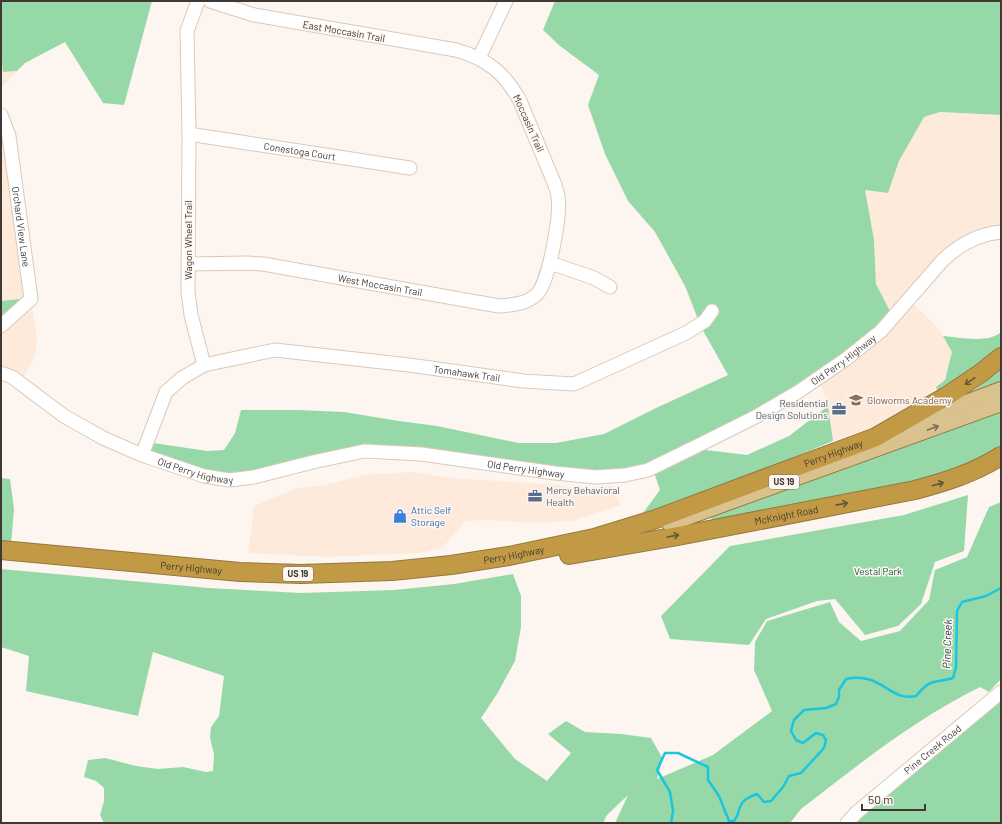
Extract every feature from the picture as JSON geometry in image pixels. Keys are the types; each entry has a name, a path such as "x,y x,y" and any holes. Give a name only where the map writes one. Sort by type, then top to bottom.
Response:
{"highway":[{"path":"876,437 947,396 981,373 1001,357"},
{"name":"Perry Highway","path":"1,550 270,573 362,573 451,565 551,548 627,528 681,510 876,437"},
{"name":"McKnight Road","path":"566,556 915,490 962,476 1001,456"},
{"name":"Perry Highway","path":"1,561 240,582 331,585 393,582 453,576 566,556"}],"main road":[{"name":"Perry Highway","path":"876,437 1001,390"},
{"name":"Perry Highway","path":"566,556 684,518 1001,402"}],"street":[{"name":"Wagon Wheel Trail","path":"198,1 187,32 189,134 188,264 189,305 204,365"},
{"name":"East Moccasin Trail","path":"210,1 254,15 456,50 479,58"},
{"path":"479,58 506,1"},
{"name":"Moccasin Trail","path":"479,58 493,66 514,89 555,185 558,197 558,211 550,263"},
{"name":"Orchard View Lane","path":"1,115 9,136 31,299 1,326"},
{"name":"Conestoga Court","path":"189,134 410,168"},
{"name":"Old Perry Highway","path":"1,373 12,376 64,416 103,438 142,455 204,476 229,480 254,477 364,451 421,454 556,473 596,477 625,475 648,470 757,416 798,392 846,359 881,331 943,260 954,250 976,237 1001,232"},
{"path":"550,263 594,278 610,287"},
{"name":"West Moccasin Trail","path":"188,264 263,264 499,306 512,305 528,300 537,294 545,280 550,263"},
{"name":"Tomahawk Trail","path":"204,365 276,350 409,365 523,381 574,384 686,333 705,321 712,311"},
{"path":"142,455 166,392 182,378 204,365"},
{"name":"Pine Creek Road","path":"847,823 856,813 999,697"}],"shaded area":[{"path":"1,53 4,72 17,71 1,88"},
{"path":"940,112 1001,115 1001,232 976,237 909,299 940,330 952,352 945,380 939,395 903,414 869,429 833,441 828,406 819,378 883,299 876,284 874,240 864,190 888,193 899,161 923,117"},
{"path":"1,115 37,336 35,356 21,383 1,373"},
{"path":"413,472 452,478 559,485 586,490 612,485 621,505 572,521 531,523 488,520 466,521 442,548 420,553 327,557 248,553 254,506 294,489 325,485 364,475"}],"green space":[{"path":"1,1 152,1 124,105 103,103 65,42 25,63 17,71 3,72 1,53"},
{"path":"555,1 1001,1 1001,115 940,112 924,117 899,161 888,193 865,190 874,240 876,284 893,317 846,359 705,443 706,450 747,455 789,436 828,406 833,441 746,477 643,513 660,490 655,475 648,470 625,475 364,451 229,480 142,455 147,442 207,451 224,450 235,433 241,410 344,412 437,426 519,443 556,443 604,434 728,375 701,327 685,286 655,232 628,201 605,154 588,105 599,75 560,46 543,30"},
{"path":"21,299 1,317 1,301"},
{"path":"1001,332 1001,349 939,395 936,387 945,380 952,352 943,336 981,339 995,336"},
{"path":"1001,370 1001,383 967,396"},
{"path":"1001,409 1001,449 941,477 712,523 711,516"},
{"path":"1,478 10,479 14,509 11,545 1,544"},
{"name":"Vestal Park","path":"968,495 964,551 935,562 921,604 898,626 865,635 835,599 817,601 766,619 749,645 670,639 661,616 730,546 904,515"},
{"path":"1001,502 1001,679 989,692 980,687 933,713 910,728 801,809 790,823 615,823 628,795 607,815 603,823 104,823 100,815 104,801 104,788 96,781 84,777 88,760 105,758 136,766 158,769 183,767 206,772 213,771 214,754 210,738 211,727 219,716 224,676 153,652 138,716 26,691 29,656 1,647 1,569 209,588 301,593 394,590 454,584 513,574 521,596 521,627 515,661 497,694 481,718 515,759 547,781 571,753 548,734 566,721 585,732 621,734 651,738 663,759 657,779 713,755 772,711 754,670 755,642 767,621 830,602 839,622 861,641 900,631 929,600 935,570 967,557 989,507"},
{"path":"996,697 1001,703 1001,823 847,823"}],"waterway":[{"name":"Pine Creek","path":"671,823 673,811 670,792 657,770 665,753 678,753 708,767 708,780 719,796 729,821 734,821 742,803 745,800 757,794 764,802 771,801 783,787 789,776 801,773 824,748 826,740 823,735 816,733 803,743 796,740 791,731 794,720 804,710 826,708 836,704 839,697 839,690 846,679 849,678 871,680 892,692 909,697 916,696 921,690 933,682 953,678 956,667 957,611 962,602 986,596 1001,588"}],"place":[{"name":"Gloworms Academy","path":"856,400"},
{"name":"Residential Design Solutions","path":"839,409"},
{"name":"Mercy Behavioral Health","path":"535,496"},
{"name":"Attic Self Storage","path":"400,516"}]}
